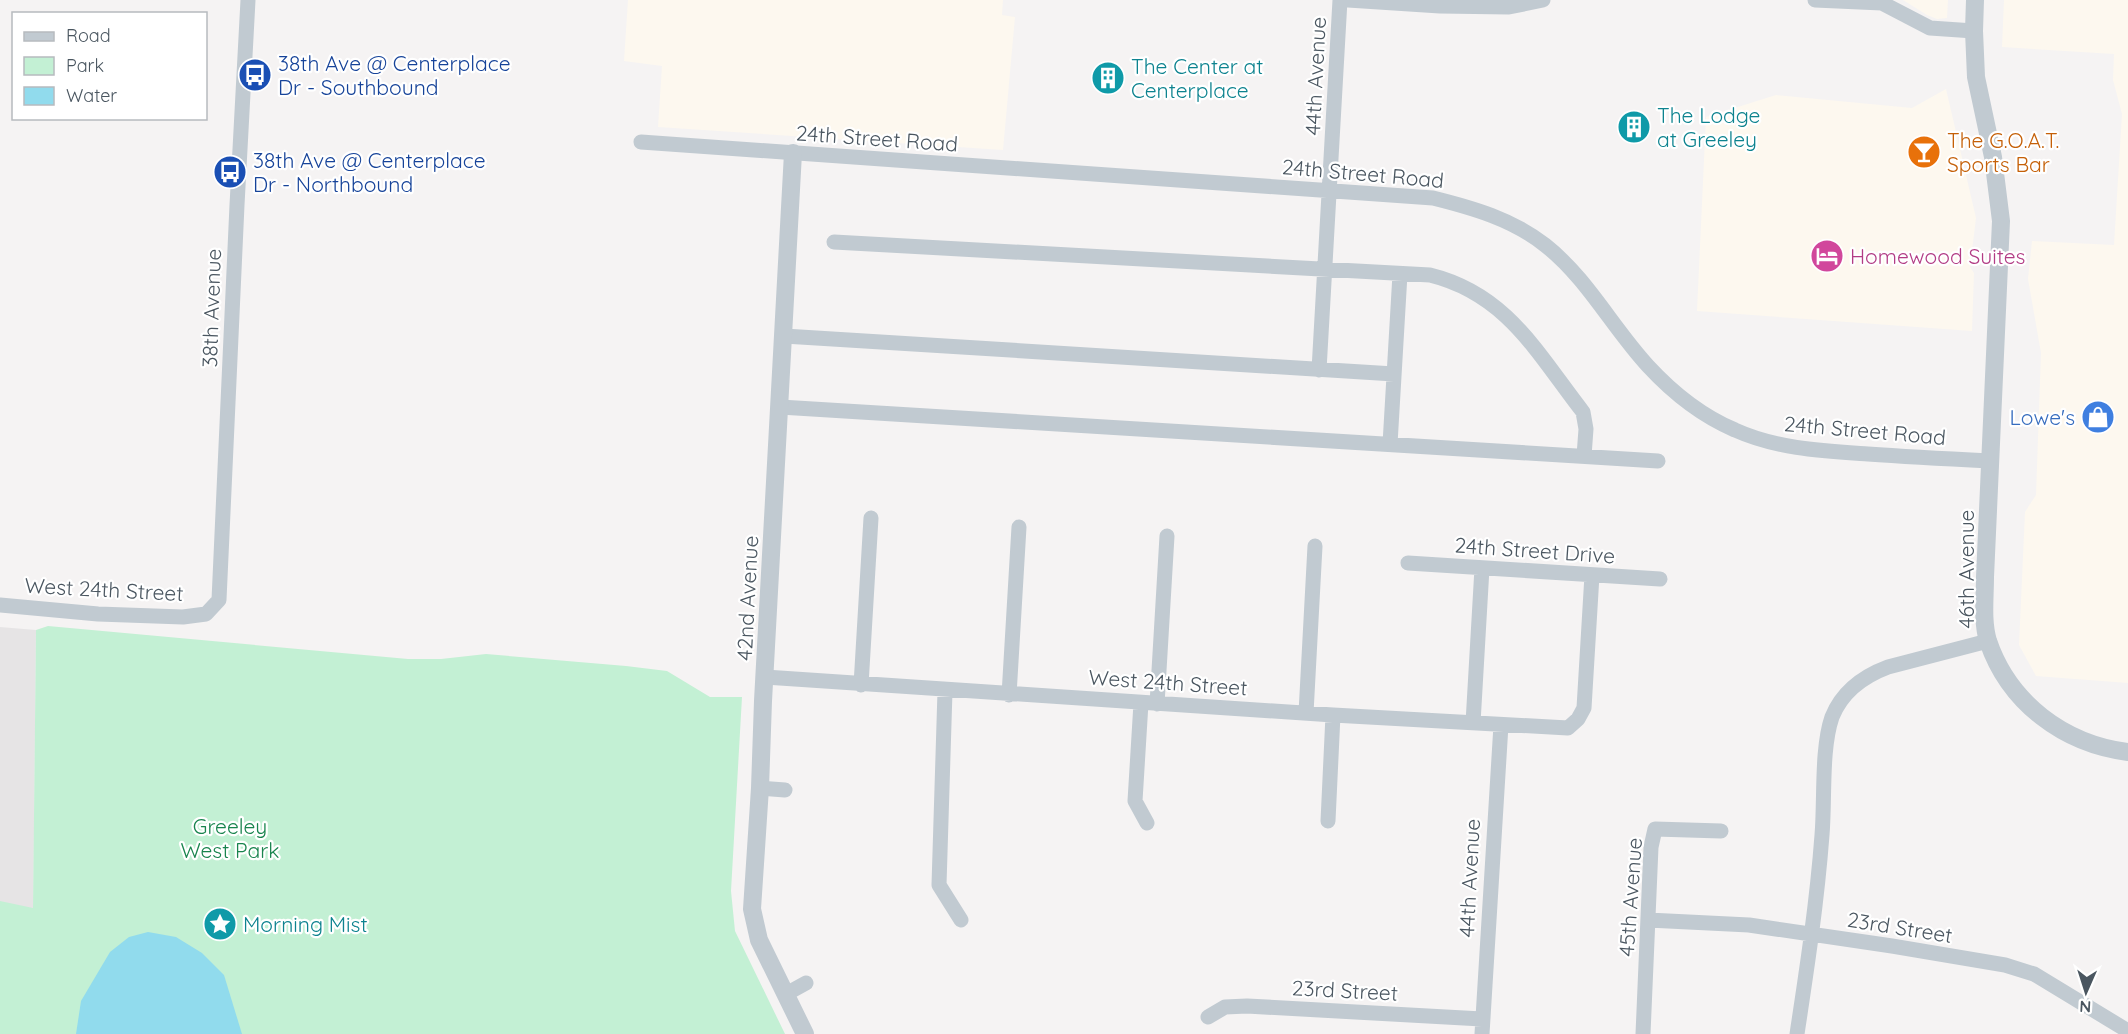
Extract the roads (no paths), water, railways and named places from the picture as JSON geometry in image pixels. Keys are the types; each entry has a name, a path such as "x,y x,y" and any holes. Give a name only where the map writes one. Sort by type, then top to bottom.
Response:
{"street":[{"name":"38th Avenue","path":"206,614 219,600 248,0"},
{"name":"44th Avenue","path":"1319,370 1340,0"},
{"path":"1348,0 1509,8 1544,0"},
{"path":"1815,0 1882,3 1930,28 1974,31"},
{"name":"46th Avenue","path":"1797,1034 1812,934 1823,818 1826,755 1832,716 1851,689 1874,672 1988,641 1984,621 2001,221 1993,157 1976,77 1975,0"},
{"name":"24th Street Road","path":"641,142 1433,198 1475,209 1511,223 1545,245 1573,271 1648,366 1678,395 1702,412 1735,430 1768,442 1807,450 1990,462"},
{"name":"42nd Avenue","path":"792,153 752,909 759,940 805,1034"},
{"path":"834,242 1430,275 1471,290 1498,308 1512,321 1583,412 1586,429 1584,456"},
{"path":"1390,444 1400,274"},
{"path":"784,336 1394,374"},
{"path":"780,408 1658,461"},
{"path":"861,685 871,518"},
{"path":"1009,695 1019,527"},
{"path":"1157,704 1167,536"},
{"path":"1306,713 1315,546"},
{"name":"24th Street Drive","path":"1408,564 1660,579"},
{"path":"1473,723 1482,568"},
{"name":"West 24th Street","path":"765,677 1332,716 1568,728 1584,708 1592,575"},
{"name":"West 24th Street","path":"0,605 98,614 183,617 206,614"},
{"path":"1988,641 2002,670 2017,693 2040,717 2077,739 2115,751 2128,752"},
{"path":"945,691 939,885 961,920"},
{"path":"1141,703 1136,801 1147,823"},
{"path":"1328,821 1332,716"},
{"name":"44th Avenue","path":"1482,1027 1501,724"},
{"path":"760,788 785,790"},
{"name":"45th Avenue","path":"1643,1034 1651,847 1655,829 1721,831"},
{"name":"23rd Street","path":"1648,920 1749,925 2005,965 2034,974 2128,1031"},
{"path":"786,994 806,983"},
{"name":"23rd Street","path":"1208,1017 1225,1007 1247,1006 1482,1027"}],"water":[{"path":"148,932 176,937 202,953 224,975 242,1034 76,1034 81,1001 110,952 129,937"}],"place":[{"name":"38th Ave @ Centerplace Dr - Southbound","path":"255,75"},
{"name":"The Center at Centerplace","path":"1108,78"},
{"name":"The Lodge at Greeley","path":"1634,127"},
{"name":"The G.O.A.T. Sports Bar","path":"1924,152"},
{"name":"38th Ave @ Centerplace Dr - Northbound","path":"230,172"},
{"name":"Homewood Suites","path":"1827,256"},
{"name":"Lowe's","path":"2098,417"},
{"name":"Morning Mist","path":"220,924"}],"park label":[{"name":"Greeley West Park","path":"230,838"}]}
